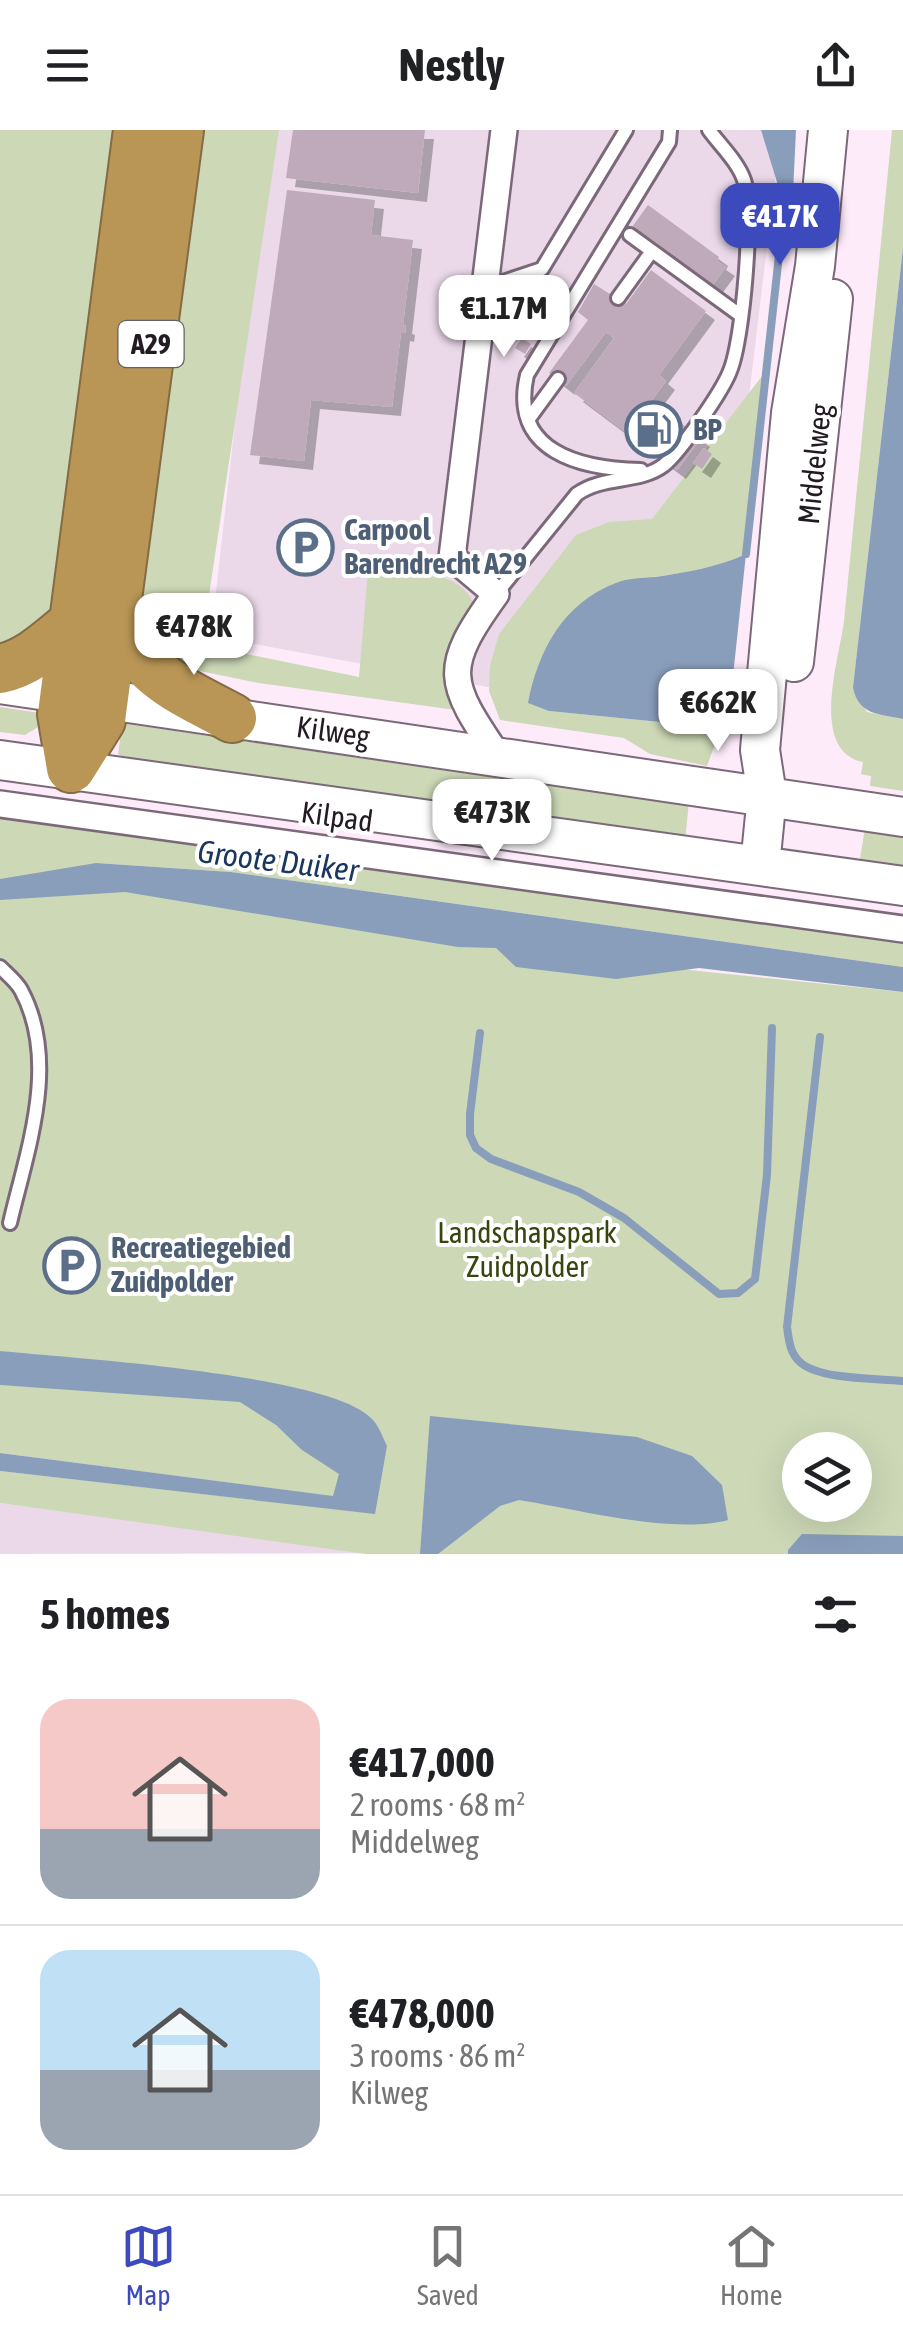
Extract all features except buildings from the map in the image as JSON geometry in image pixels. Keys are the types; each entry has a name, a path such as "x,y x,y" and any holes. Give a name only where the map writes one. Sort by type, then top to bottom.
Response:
{"highway":[{"name":"A29","path":"95,620 138,130"},
{"name":"A29","path":"71,768 62,714 85,697 179,130"},
{"path":"0,669 16,666 95,620 135,652 153,673 232,718"}],"main road":[{"name":"Middelweg","path":"760,866 767,795 760,750 787,451 814,266 828,130"},
{"name":"Middelweg","path":"767,795 784,756 851,130"},
{"name":"Kilweg","path":"0,684 903,816"},
{"path":"0,760 903,886"}],"street":[{"path":"498,756 461,700 458,668 465,640 496,594 452,558 504,130"},
{"name":"Kilpad","path":"0,804 903,929"}],"lane":[{"path":"485,288 542,268 626,130"},
{"path":"658,469 614,468 565,458 547,448 528,420 524,404 527,375 669,142 670,130"},
{"path":"496,594 577,494 603,480 658,469 668,463 730,373 740,314 747,223 745,183 709,130"},
{"path":"630,235 740,314"},
{"path":"618,298 652,251"},
{"path":"528,420 558,380"},
{"path":"0,967 21,989 34,1029 41,1073 10,1222"}],"shaded area":[{"path":"268,130 781,130 735,513 504,690 211,636"},
{"path":"0,1503 366,1553 0,1554"}],"green space":[{"path":"0,130 114,130 54,610 0,657"},
{"path":"190,130 279,130 203,635 207,646 359,677 368,570 442,577 466,592 474,604 456,710 259,683 195,670 136,637"},
{"path":"892,130 903,130 903,248 853,687 867,712 903,719 903,791 870,786 871,776 861,774 863,762 846,754 837,741 831,702 844,621"},
{"path":"766,371 746,554 709,569 618,582 549,711 690,725 709,725 725,716 707,766 650,754 624,738 500,720 489,691 490,666 499,634 576,535 609,522 652,519"},
{"path":"0,707 40,713 38,727 25,735 0,732"},
{"path":"114,722 544,785 689,801 685,841 134,763 118,754 120,740"},
{"name":"Landschapspark Zuidpolder","path":"0,817 903,942 903,967 231,872 96,863 689,970 903,992 903,1554 366,1554 0,1503 0,1471 363,1512 323,1495 0,1453 0,1385 74,1389 0,1357"},
{"path":"865,828 903,834 903,871 859,865"}],"water":[{"path":"761,130 796,130 793,193 780,192"},
{"path":"903,248 903,719 865,708 853,687"},
{"path":"746,554 731,695 725,716 709,725 690,725 549,711 528,703 546,647 568,616 597,592 625,580 701,569"},
{"path":"96,863 231,872 903,967 903,992 699,968 616,979 516,967 496,948 458,947 125,892 0,900 0,879"},
{"path":"0,1351 197,1371 307,1390 347,1403 372,1419 387,1446 375,1514 0,1471 0,1453 333,1496 339,1474 240,1402 0,1385"},
{"path":"430,1416 637,1437 692,1456 722,1485 728,1520 706,1524 653,1523 519,1500 500,1506 438,1554 420,1554"},
{"path":"802,1534 903,1536 903,1554 788,1554"}],"waterway":[{"path":"746,554 786,192"},
{"path":"480,1033 470,1114 470,1135 476,1148 491,1159 579,1192 624,1218 719,1294 738,1293 755,1279 767,1175 772,1028"},
{"path":"820,1037 787,1327 789,1342 794,1356 810,1369 903,1381"}],"place":[{"name":"BP","path":"654,430"},
{"name":"Carpool Barendrecht A29","path":"305,547"},
{"name":"Recreatiegebied Zuidpolder","path":"72,1265"}],"water label":[{"name":"Groote Duiker","path":"278,861"}]}
